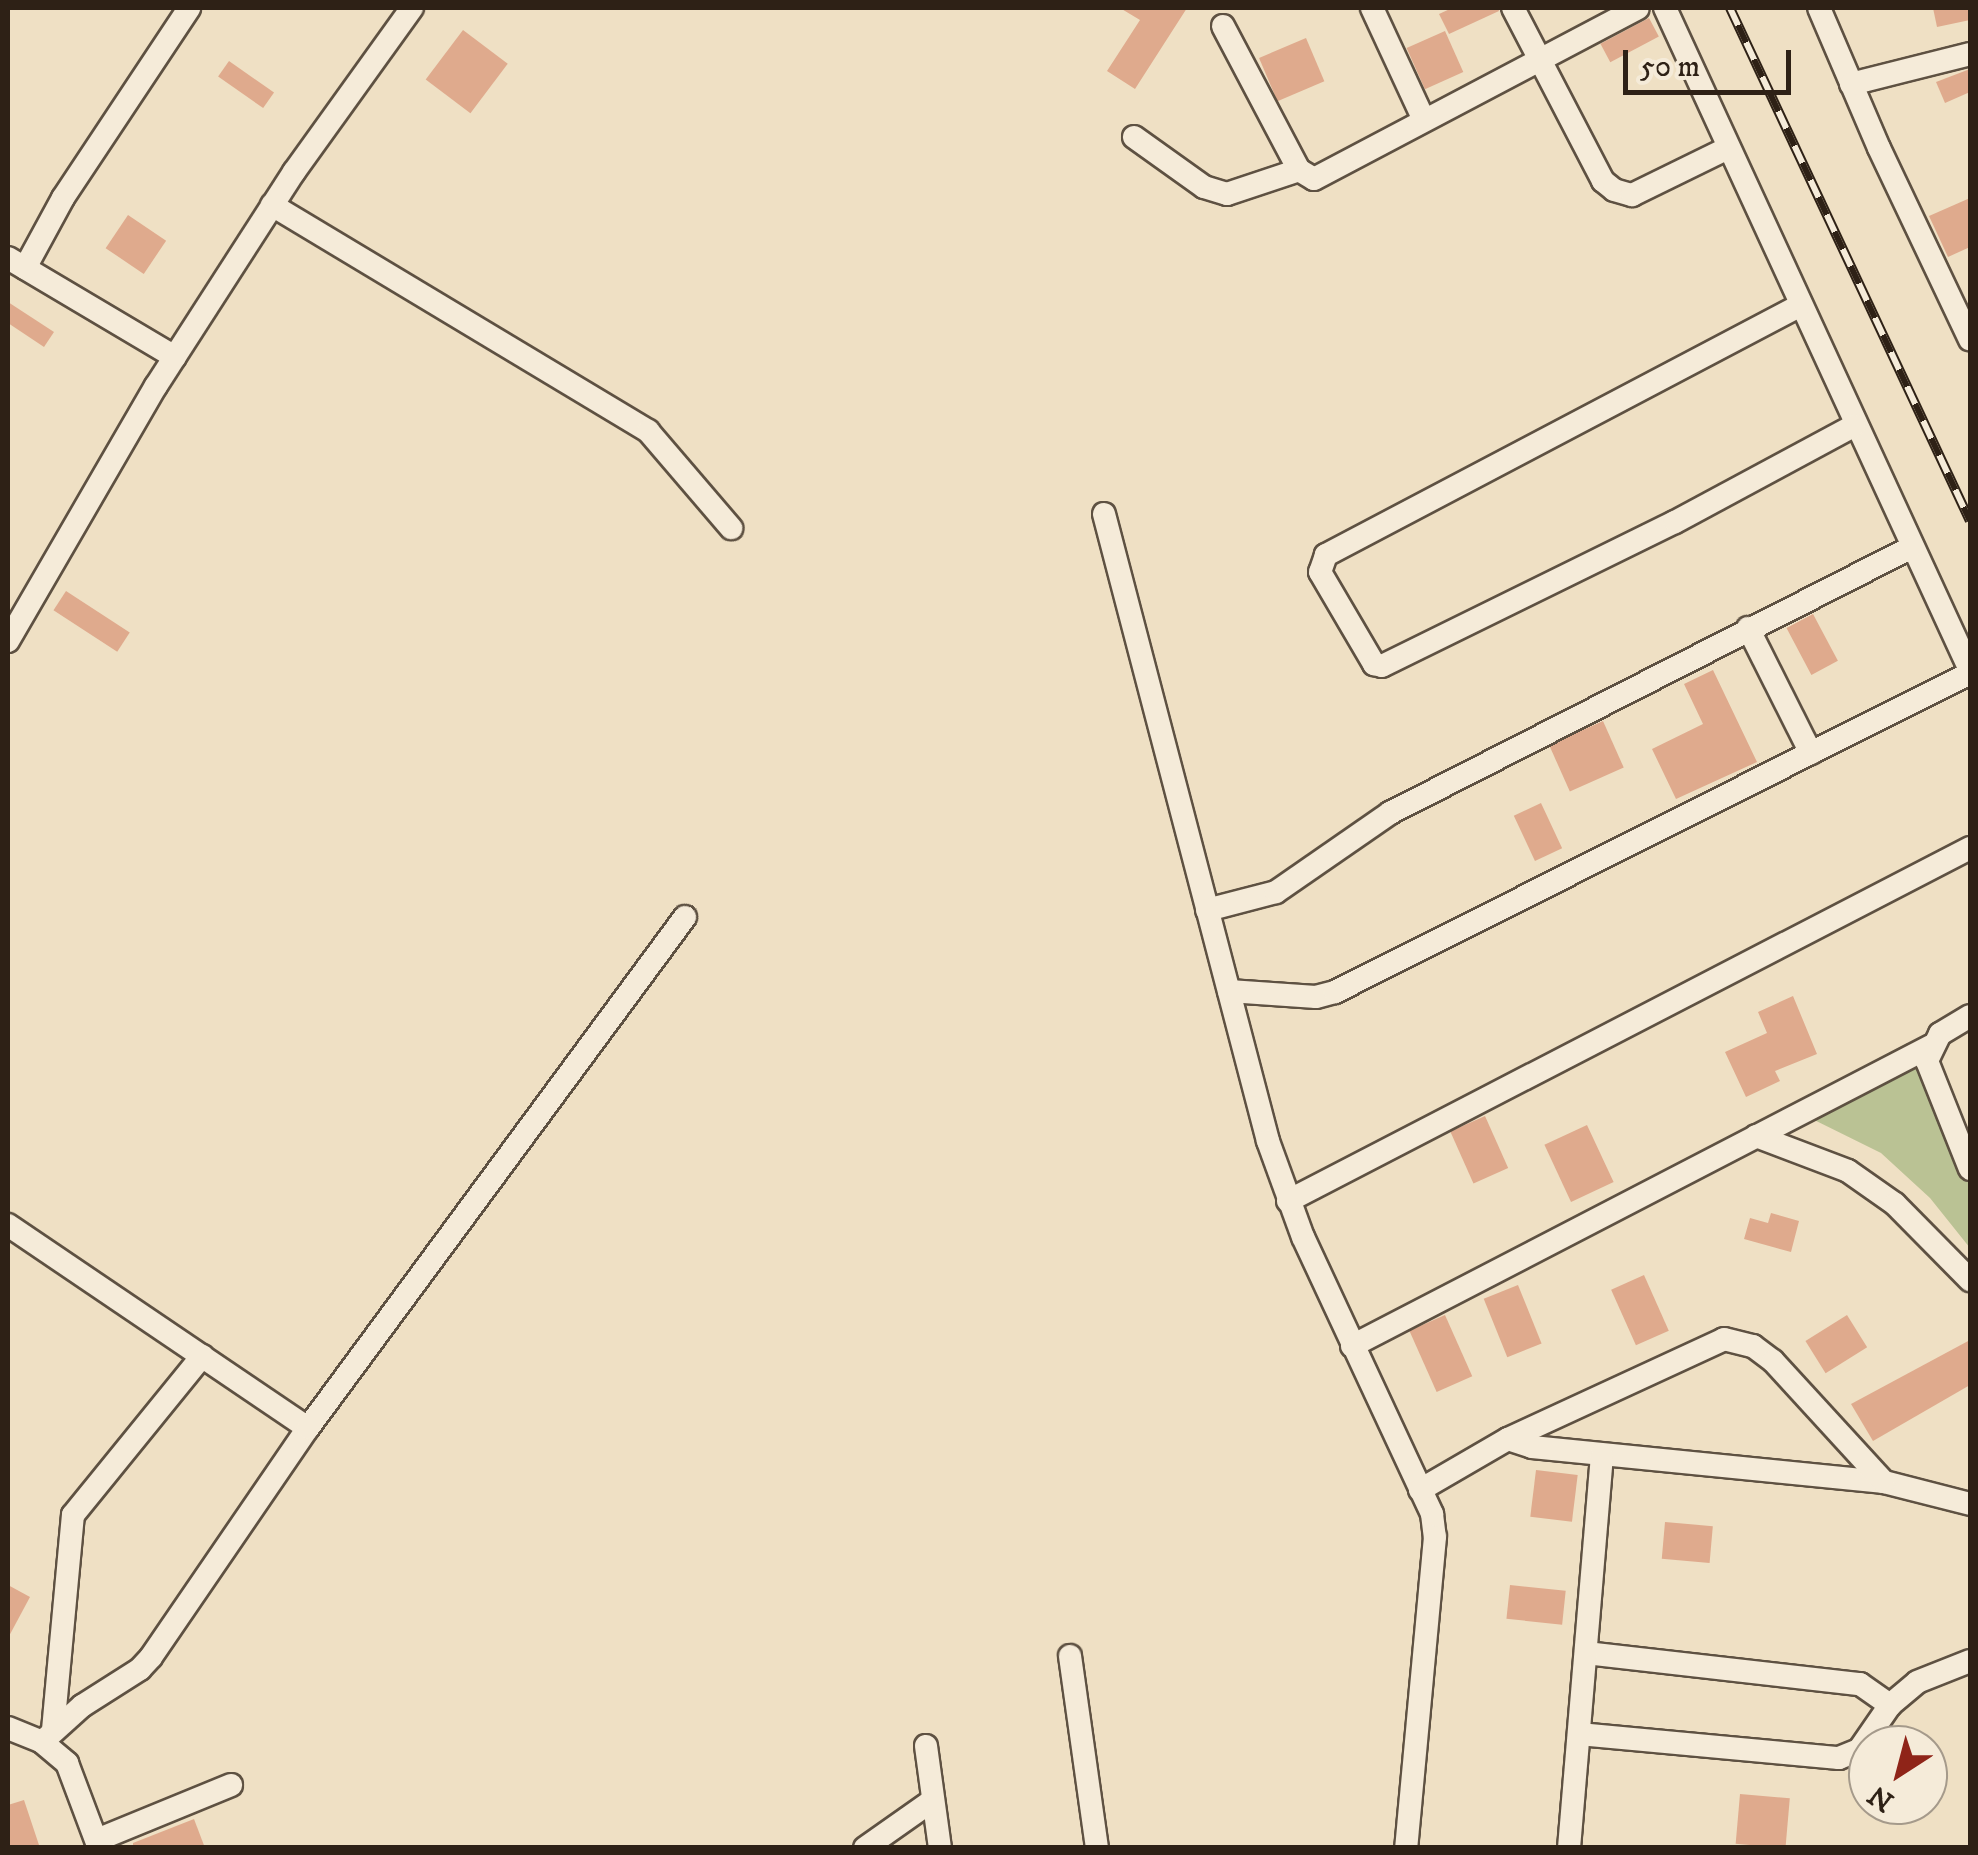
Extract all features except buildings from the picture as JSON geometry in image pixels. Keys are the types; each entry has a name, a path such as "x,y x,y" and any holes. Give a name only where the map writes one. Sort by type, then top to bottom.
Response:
{"street":[{"path":"175,357 16,263 189,8"},
{"path":"8,641 175,357 272,205 412,8"},
{"path":"1372,8 1424,120"},
{"path":"1513,8 1603,180 1623,194 1632,195 1728,148"},
{"path":"1223,26 1298,170 1314,179 1638,8"},
{"path":"1229,991 1316,997 1336,992 1970,672 1665,8"},
{"path":"1818,8 1970,340"},
{"path":"1851,84 1970,54"},
{"path":"1134,137 1204,187 1227,194 1298,170"},
{"path":"272,205 648,431 731,528"},
{"path":"1799,306 1326,554 1320,572 1374,664 1382,666 1675,522 1855,425"},
{"path":"1104,514 1288,1201 1432,1514 1435,1538 1406,1848"},
{"path":"1208,910 1276,892 1390,813 1912,547"},
{"path":"1748,628 1811,752"},
{"path":"1288,1201 1970,848"},
{"path":"47,1736 151,1657 308,1428 685,917"},
{"path":"1352,1346 1931,1046 1940,1034 1970,1016"},
{"path":"1931,1046 1930,1073 1970,1169"},
{"path":"1756,1136 1848,1171 1895,1204 1970,1280"},
{"path":"8,1224 308,1428"},
{"path":"1420,1490 1508,1440 1709,1342 1738,1340 1774,1361 1884,1482"},
{"path":"47,1736 73,1515 202,1356"},
{"path":"1508,1440 1602,1455 1884,1482 1970,1504"},
{"path":"1569,1848 1602,1455"},
{"path":"1586,1653 1860,1684 1890,1705"},
{"path":"1070,1656 1097,1848"},
{"path":"1579,1734 1839,1758 1860,1750 1890,1705 1917,1682 1970,1660"},
{"path":"8,1728 47,1736 67,1762 98,1844 231,1785"},
{"path":"926,1746 940,1848"},
{"path":"865,1848 933,1800"}],"green space":[{"path":"1907,1043 1970,1178 1970,1248 1930,1198 1881,1153 1790,1108"}],"railway":[{"path":"1730,8 1970,521"}]}
